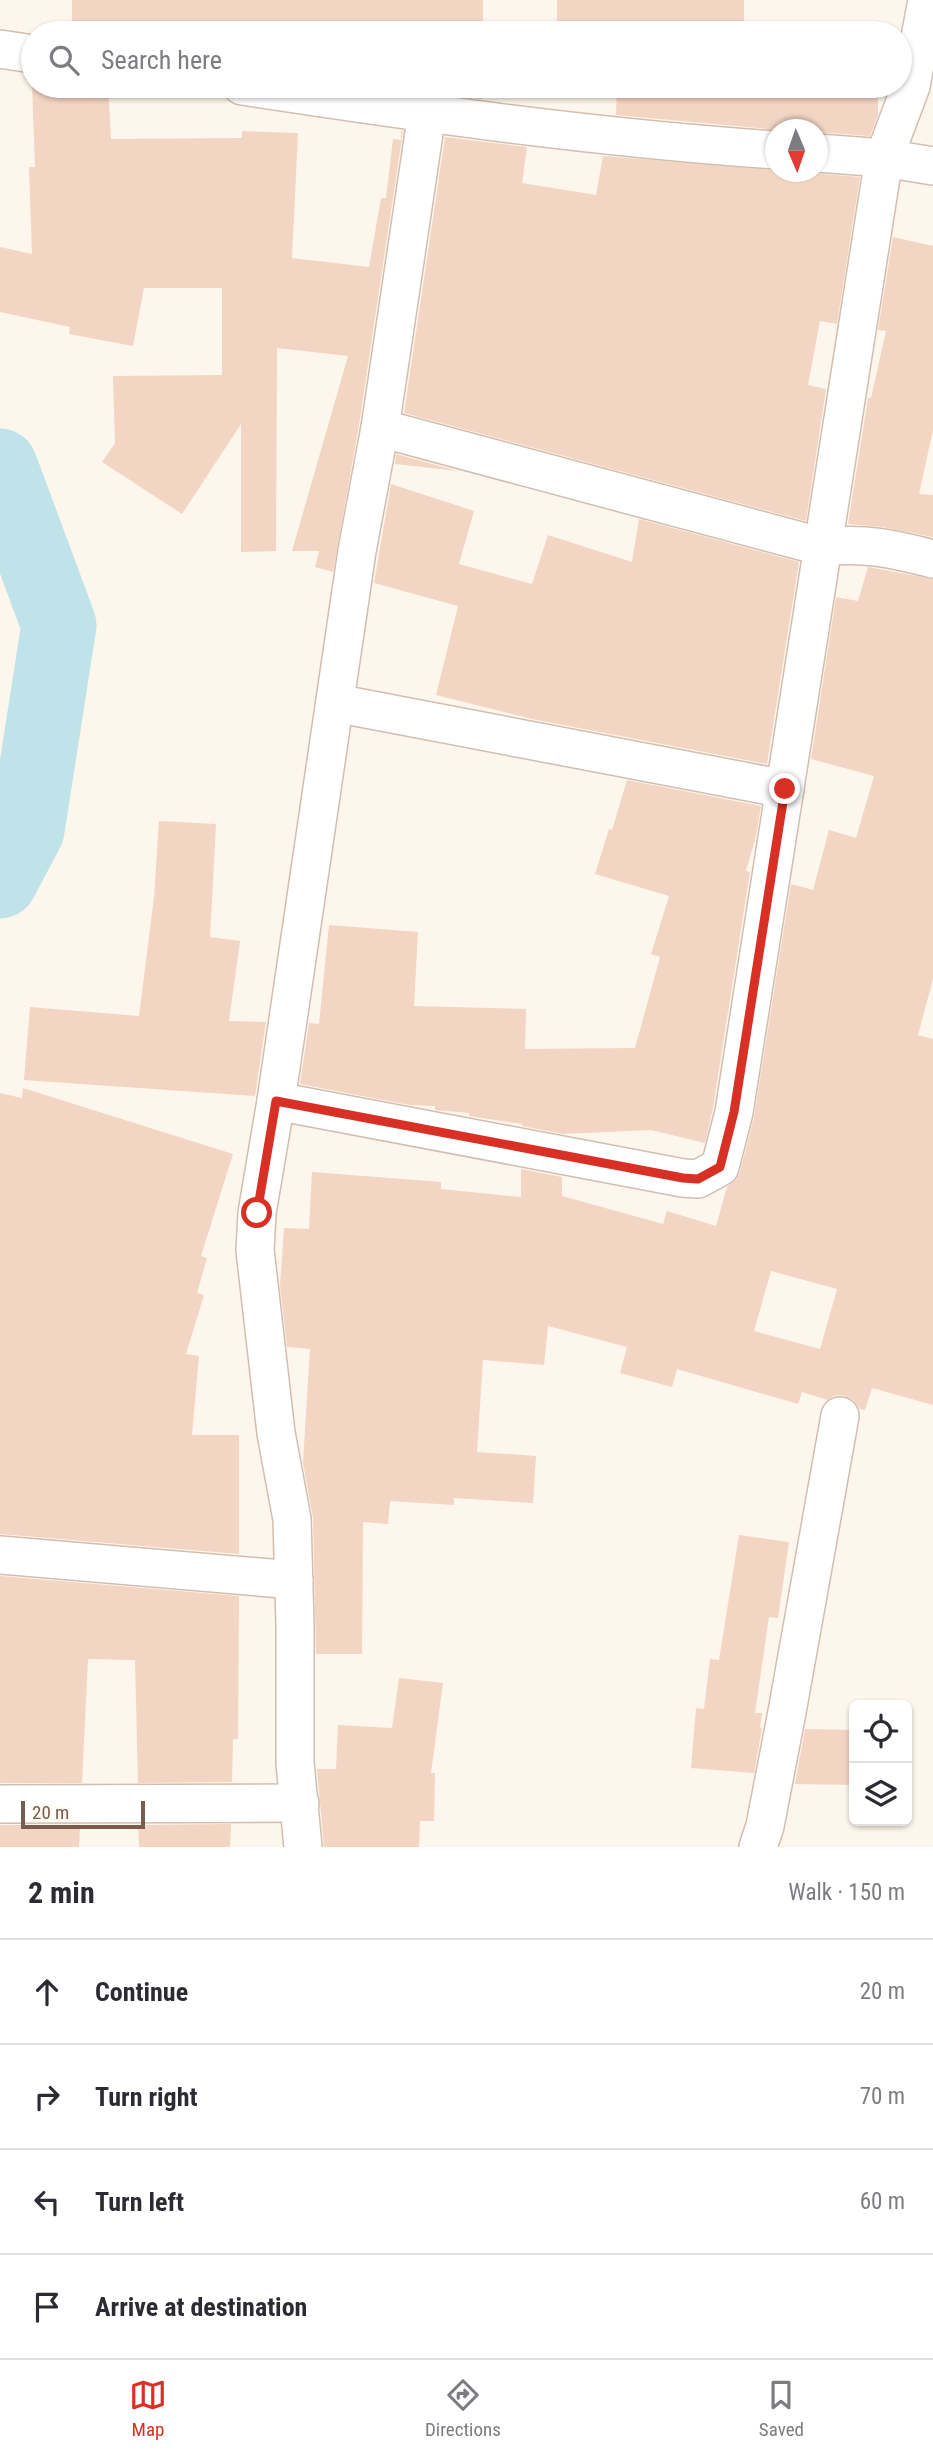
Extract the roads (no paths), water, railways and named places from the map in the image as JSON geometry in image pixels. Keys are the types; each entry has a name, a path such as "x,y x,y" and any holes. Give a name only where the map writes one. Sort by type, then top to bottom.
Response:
{"street":[{"path":"912,81 927,0"},
{"path":"0,49 21,52"},
{"path":"324,98 654,142 765,149"},
{"path":"276,1101 683,1178 698,1179 720,1167 734,1112 884,158 906,98"},
{"path":"303,1847 295,1763 295,1580 292,1519 276,1433 256,1250 257,1213 357,551 380,428 427,113"},
{"path":"828,154 884,158 933,166"},
{"path":"380,428 824,547 846,544 874,545 933,559"},
{"path":"335,703 785,789"},
{"path":"758,1847 765,1826 787,1712 840,1416"},
{"path":"0,1555 295,1580"},
{"path":"0,1804 300,1803"}],"waterway":[{"path":"0,466 59,625 27,830 0,881"}]}
